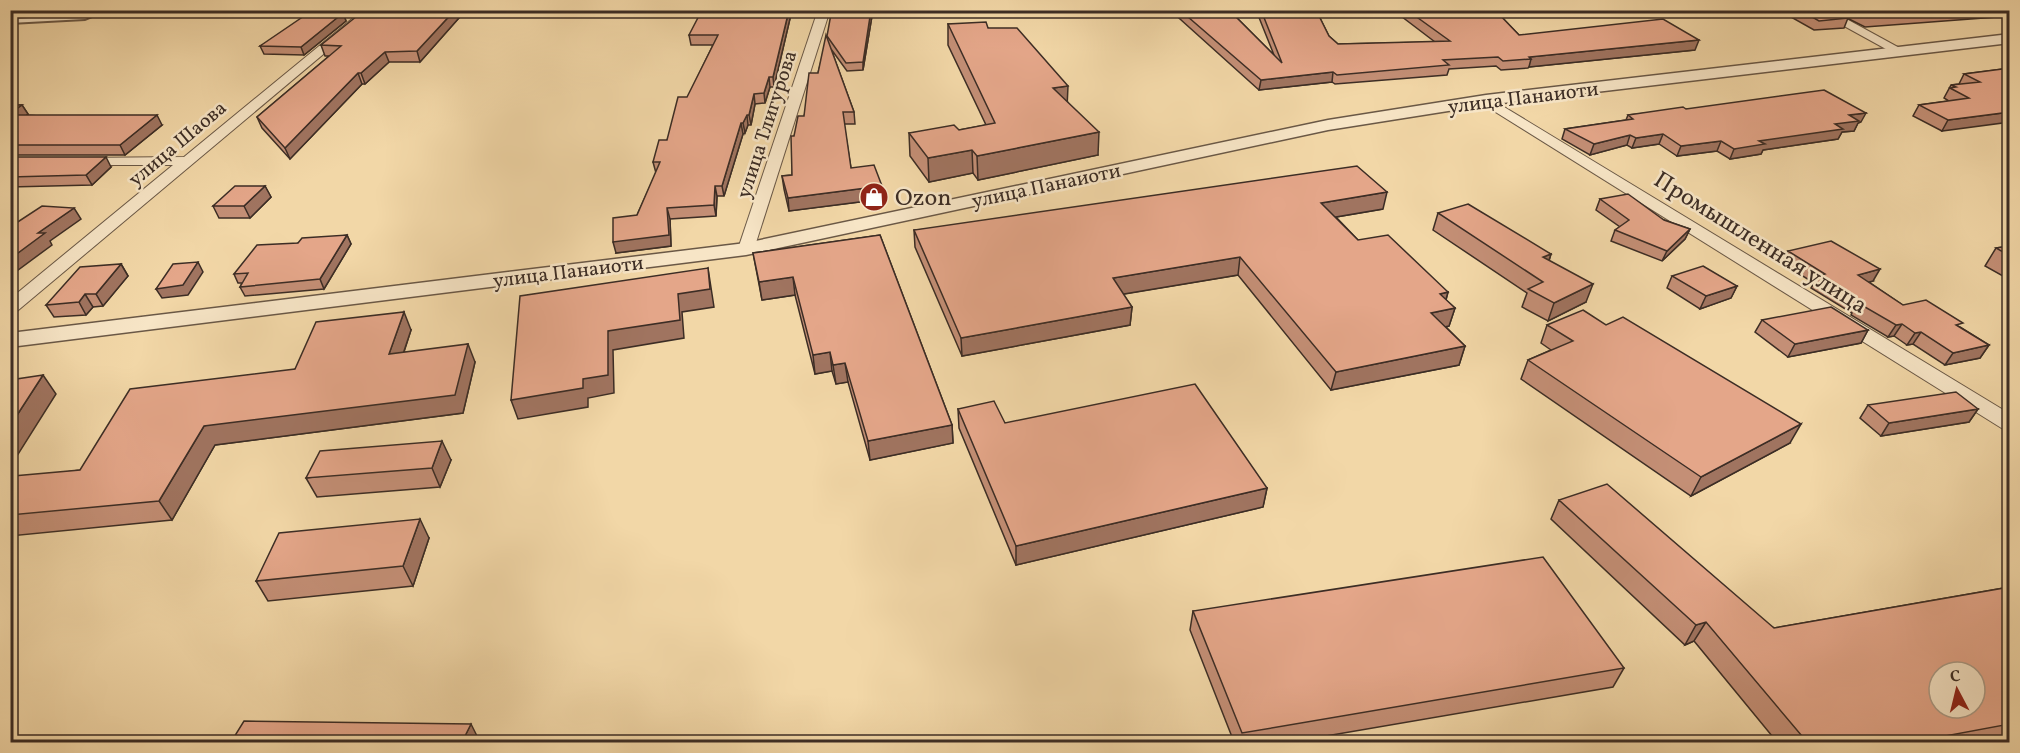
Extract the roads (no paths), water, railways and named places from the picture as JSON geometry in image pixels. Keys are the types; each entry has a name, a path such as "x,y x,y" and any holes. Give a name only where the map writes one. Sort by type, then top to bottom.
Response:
{"street":[{"name":"улица Шаова","path":"10,308 370,10"},
{"name":"улица Тлигурова","path":"746,249 824,10"},
{"path":"1820,10 1899,51"},
{"name":"улица Панаиоти","path":"10,340 746,249 1328,125 1486,100 2010,38"},
{"name":"Промышленная улица","path":"1486,100 2010,424"},
{"path":"69,161 187,161"}],"lane":[{"path":"10,21 85,17 104,10"}],"place":[{"name":"Ozon","path":"874,197"}]}
